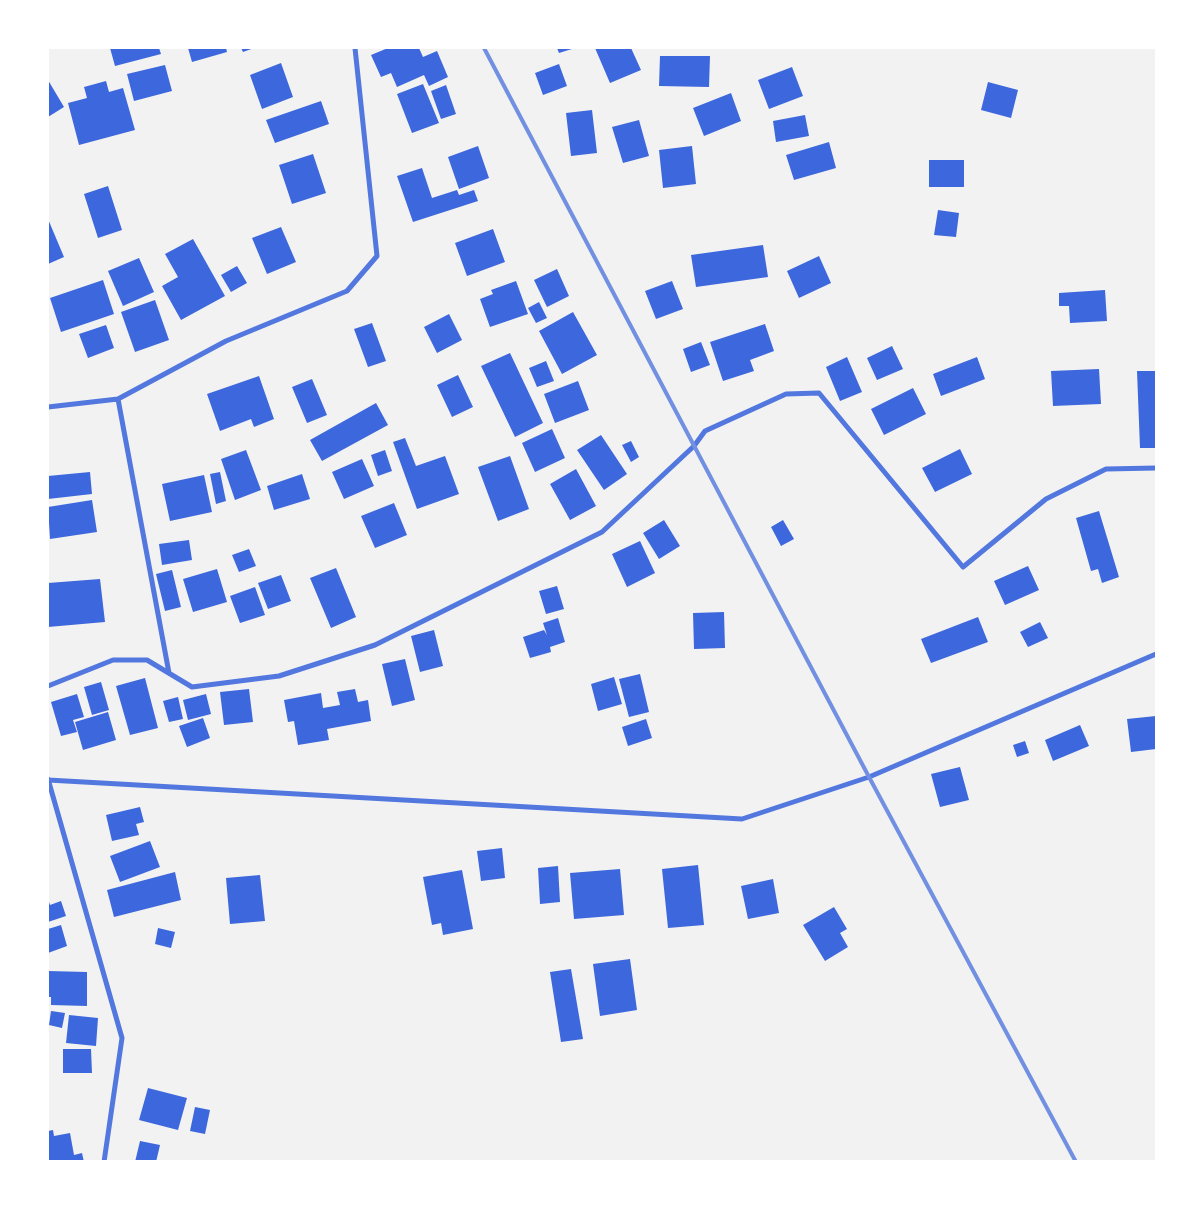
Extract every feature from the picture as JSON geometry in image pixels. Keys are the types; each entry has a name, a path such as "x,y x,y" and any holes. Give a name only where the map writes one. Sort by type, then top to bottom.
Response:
{"street":[{"path":"48,407 118,399 226,341 346,291 377,256 355,48"},
{"path":"48,686 113,660 147,660 192,687 279,676 375,645 602,532 694,446 705,431 786,394 819,393 963,567 1046,499 1106,469 1156,468"},
{"path":"118,399 169,673"},
{"path":"104,1162 122,1038 48,780 742,819 869,777 1156,654"}],"building":[{"path":"110,48 159,48 161,54 115,66"},
{"path":"188,48 226,48 227,52 192,62"},
{"path":"241,48 254,48 243,52"},
{"path":"388,48 419,48 423,57 437,51 448,77 429,86 424,75 397,87 391,73 381,77 371,55"},
{"path":"557,48 575,48 559,53"},
{"path":"595,48 631,48 641,70 610,83"},
{"path":"660,56 710,56 709,87 659,86"},
{"path":"281,63 293,97 262,109 250,75"},
{"path":"559,64 567,86 543,95 535,73"},
{"path":"165,65 172,91 134,101 127,74"},
{"path":"792,67 803,96 769,109 758,80"},
{"path":"48,80 64,107 48,117"},
{"path":"106,81 109,92 123,88 135,130 79,145 68,103 87,98 84,87"},
{"path":"988,82 1018,90 1011,118 981,110"},
{"path":"423,84 439,123 412,133 397,94"},
{"path":"446,85 456,114 441,119 431,91"},
{"path":"731,93 741,121 704,136 693,108"},
{"path":"321,101 329,124 275,143 266,120"},
{"path":"592,110 597,153 571,156 566,113"},
{"path":"805,115 809,136 776,142 773,121"},
{"path":"639,120 649,156 623,163 612,127"},
{"path":"829,142 836,168 794,180 786,155"},
{"path":"478,146 489,178 459,189 448,157"},
{"path":"692,146 696,184 663,188 659,150"},
{"path":"313,154 326,193 292,204 279,165"},
{"path":"929,160 964,160 964,187 929,187"},
{"path":"422,168 432,198 457,190 459,195 474,190 478,201 413,222 397,176"},
{"path":"108,186 122,230 98,238 84,194"},
{"path":"938,210 959,213 956,237 934,235"},
{"path":"48,219 64,257 48,264"},
{"path":"281,227 296,262 267,274 252,238"},
{"path":"493,229 505,262 467,276 455,243"},
{"path":"193,239 225,296 181,320 162,286 178,277 165,254"},
{"path":"763,245 768,277 696,287 691,255"},
{"path":"819,256 831,283 799,298 787,271"},
{"path":"139,258 154,292 123,306 108,271"},
{"path":"237,266 247,283 231,292 221,275"},
{"path":"557,269 569,296 547,307 534,280"},
{"path":"103,280 114,314 61,332 50,298"},
{"path":"516,281 528,314 490,327 480,299 493,294 491,290"},
{"path":"672,281 683,309 656,319 645,291"},
{"path":"1105,290 1107,321 1070,323 1069,306 1059,306 1059,293"},
{"path":"155,300 169,340 135,352 121,312"},
{"path":"539,302 547,318 536,323 528,308"},
{"path":"573,312 597,355 562,374 539,331"},
{"path":"449,314 462,340 437,353 424,327"},
{"path":"372,323 386,361 368,367 354,329"},
{"path":"765,324 774,351 750,360 754,371 723,381 710,342"},
{"path":"106,325 114,348 88,358 79,334"},
{"path":"701,342 710,365 691,372 683,349"},
{"path":"892,346 903,369 877,380 867,358"},
{"path":"510,353 543,423 515,437 481,366"},
{"path":"847,357 862,392 840,401 826,367"},
{"path":"977,357 985,379 941,396 933,374"},
{"path":"546,361 554,381 537,387 529,368"},
{"path":"1099,369 1101,404 1053,406 1051,371"},
{"path":"1137,371 1156,371 1156,448 1140,448"},
{"path":"458,375 473,407 452,417 437,385"},
{"path":"259,376 274,419 254,427 251,419 220,431 207,394"},
{"path":"312,379 327,415 307,423 292,387"},
{"path":"578,381 589,410 555,423 544,394"},
{"path":"913,388 926,414 884,435 871,409"},
{"path":"376,403 388,425 322,461 310,440"},
{"path":"552,429 565,458 535,472 522,443"},
{"path":"601,435 627,474 604,490 577,450"},
{"path":"405,438 416,466 445,456 459,494 417,509 393,442"},
{"path":"631,441 639,457 631,462 622,445"},
{"path":"960,449 972,474 935,492 922,468"},
{"path":"246,450 261,490 235,500 221,459"},
{"path":"385,450 392,471 378,476 371,455"},
{"path":"510,456 529,509 498,521 478,467"},
{"path":"362,459 374,486 344,499 332,472"},
{"path":"576,469 596,506 570,520 550,484"},
{"path":"90,472 92,494 48,499 48,476"},
{"path":"220,472 226,501 216,504 210,474"},
{"path":"302,474 310,499 274,510 267,486"},
{"path":"204,475 212,512 170,521 162,484"},
{"path":"92,500 97,532 50,539 48,507"},
{"path":"394,503 407,535 375,548 361,516"},
{"path":"1099,511 1119,577 1102,583 1098,569 1091,571 1076,518"},
{"path":"664,520 680,546 659,559 643,533"},
{"path":"783,520 794,539 781,546 771,527"},
{"path":"189,540 192,560 162,565 159,544"},
{"path":"640,541 655,573 627,587 612,554"},
{"path":"249,549 256,566 239,572 232,555"},
{"path":"1028,566 1039,590 1005,605 994,581"},
{"path":"336,568 356,617 331,628 310,578"},
{"path":"217,569 227,602 193,612 183,579"},
{"path":"172,570 181,607 165,611 156,574"},
{"path":"281,575 291,601 268,609 258,583"},
{"path":"100,579 105,622 48,627 48,583"},
{"path":"557,586 564,609 546,614 539,591"},
{"path":"255,587 265,615 240,623 230,596"},
{"path":"724,612 725,648 694,649 693,613"},
{"path":"978,617 988,642 931,663 921,639"},
{"path":"558,618 565,642 550,647 551,652 530,658 523,637 544,630 547,635 543,623"},
{"path":"1040,622 1048,638 1028,647 1020,632"},
{"path":"434,630 443,666 420,672 411,636"},
{"path":"405,659 415,700 392,706 382,664"},
{"path":"640,674 649,712 629,717 619,679"},
{"path":"614,677 622,704 598,711 591,684"},
{"path":"145,678 158,728 130,735 116,686"},
{"path":"101,682 109,710 92,715 84,687"},
{"path":"249,689 253,722 224,725 220,692"},
{"path":"355,689 358,702 368,700 371,721 327,729 329,740 298,745 294,721 288,722 284,700 321,693 323,708 340,705 337,692"},
{"path":"77,694 84,717 73,720 77,732 61,736 51,702"},
{"path":"206,694 211,714 188,720 183,700"},
{"path":"178,697 183,719 169,722 163,701"},
{"path":"108,712 116,740 83,750 75,722"},
{"path":"1156,716 1156,749 1131,752 1127,719"},
{"path":"203,718 210,738 187,747 179,726"},
{"path":"646,719 652,738 628,746 622,727"},
{"path":"1080,725 1089,746 1053,761 1045,740"},
{"path":"1025,741 1029,753 1017,757 1013,745"},
{"path":"960,767 969,800 940,807 931,774"},
{"path":"140,807 144,822 136,824 139,835 112,841 106,815"},
{"path":"150,841 160,867 120,882 110,856"},
{"path":"502,848 505,878 481,881 477,851"},
{"path":"698,865 704,925 668,928 662,869"},
{"path":"558,866 560,902 540,904 538,868"},
{"path":"620,869 624,915 574,919 570,873"},
{"path":"462,870 473,929 443,935 441,923 432,925 423,877"},
{"path":"175,872 181,900 114,917 107,890"},
{"path":"260,875 265,921 230,924 226,878"},
{"path":"773,879 779,913 748,919 741,886"},
{"path":"48,899 50,905 61,901 66,916 48,922"},
{"path":"834,907 847,929 840,933 848,947 825,961 803,925"},
{"path":"61,925 67,946 48,953 48,929"},
{"path":"158,928 175,932 171,948 155,944"},
{"path":"630,959 637,1010 600,1016 593,964"},
{"path":"571,969 583,1039 561,1042 550,972"},
{"path":"48,971 87,972 87,1006 51,1005 51,997 48,997"},
{"path":"51,1011 65,1013 62,1028 49,1025"},
{"path":"69,1015 98,1018 96,1046 66,1043"},
{"path":"63,1049 91,1049 92,1073 63,1073"},
{"path":"148,1088 187,1098 178,1130 139,1120"},
{"path":"195,1107 210,1110 205,1134 190,1131"},
{"path":"53,1130 54,1136 70,1133 74,1155 82,1153 84,1162 48,1162 48,1131"},
{"path":"140,1141 160,1145 156,1162 135,1162"}],"railway":[{"path":"484,48 869,777 1076,1162"}]}
